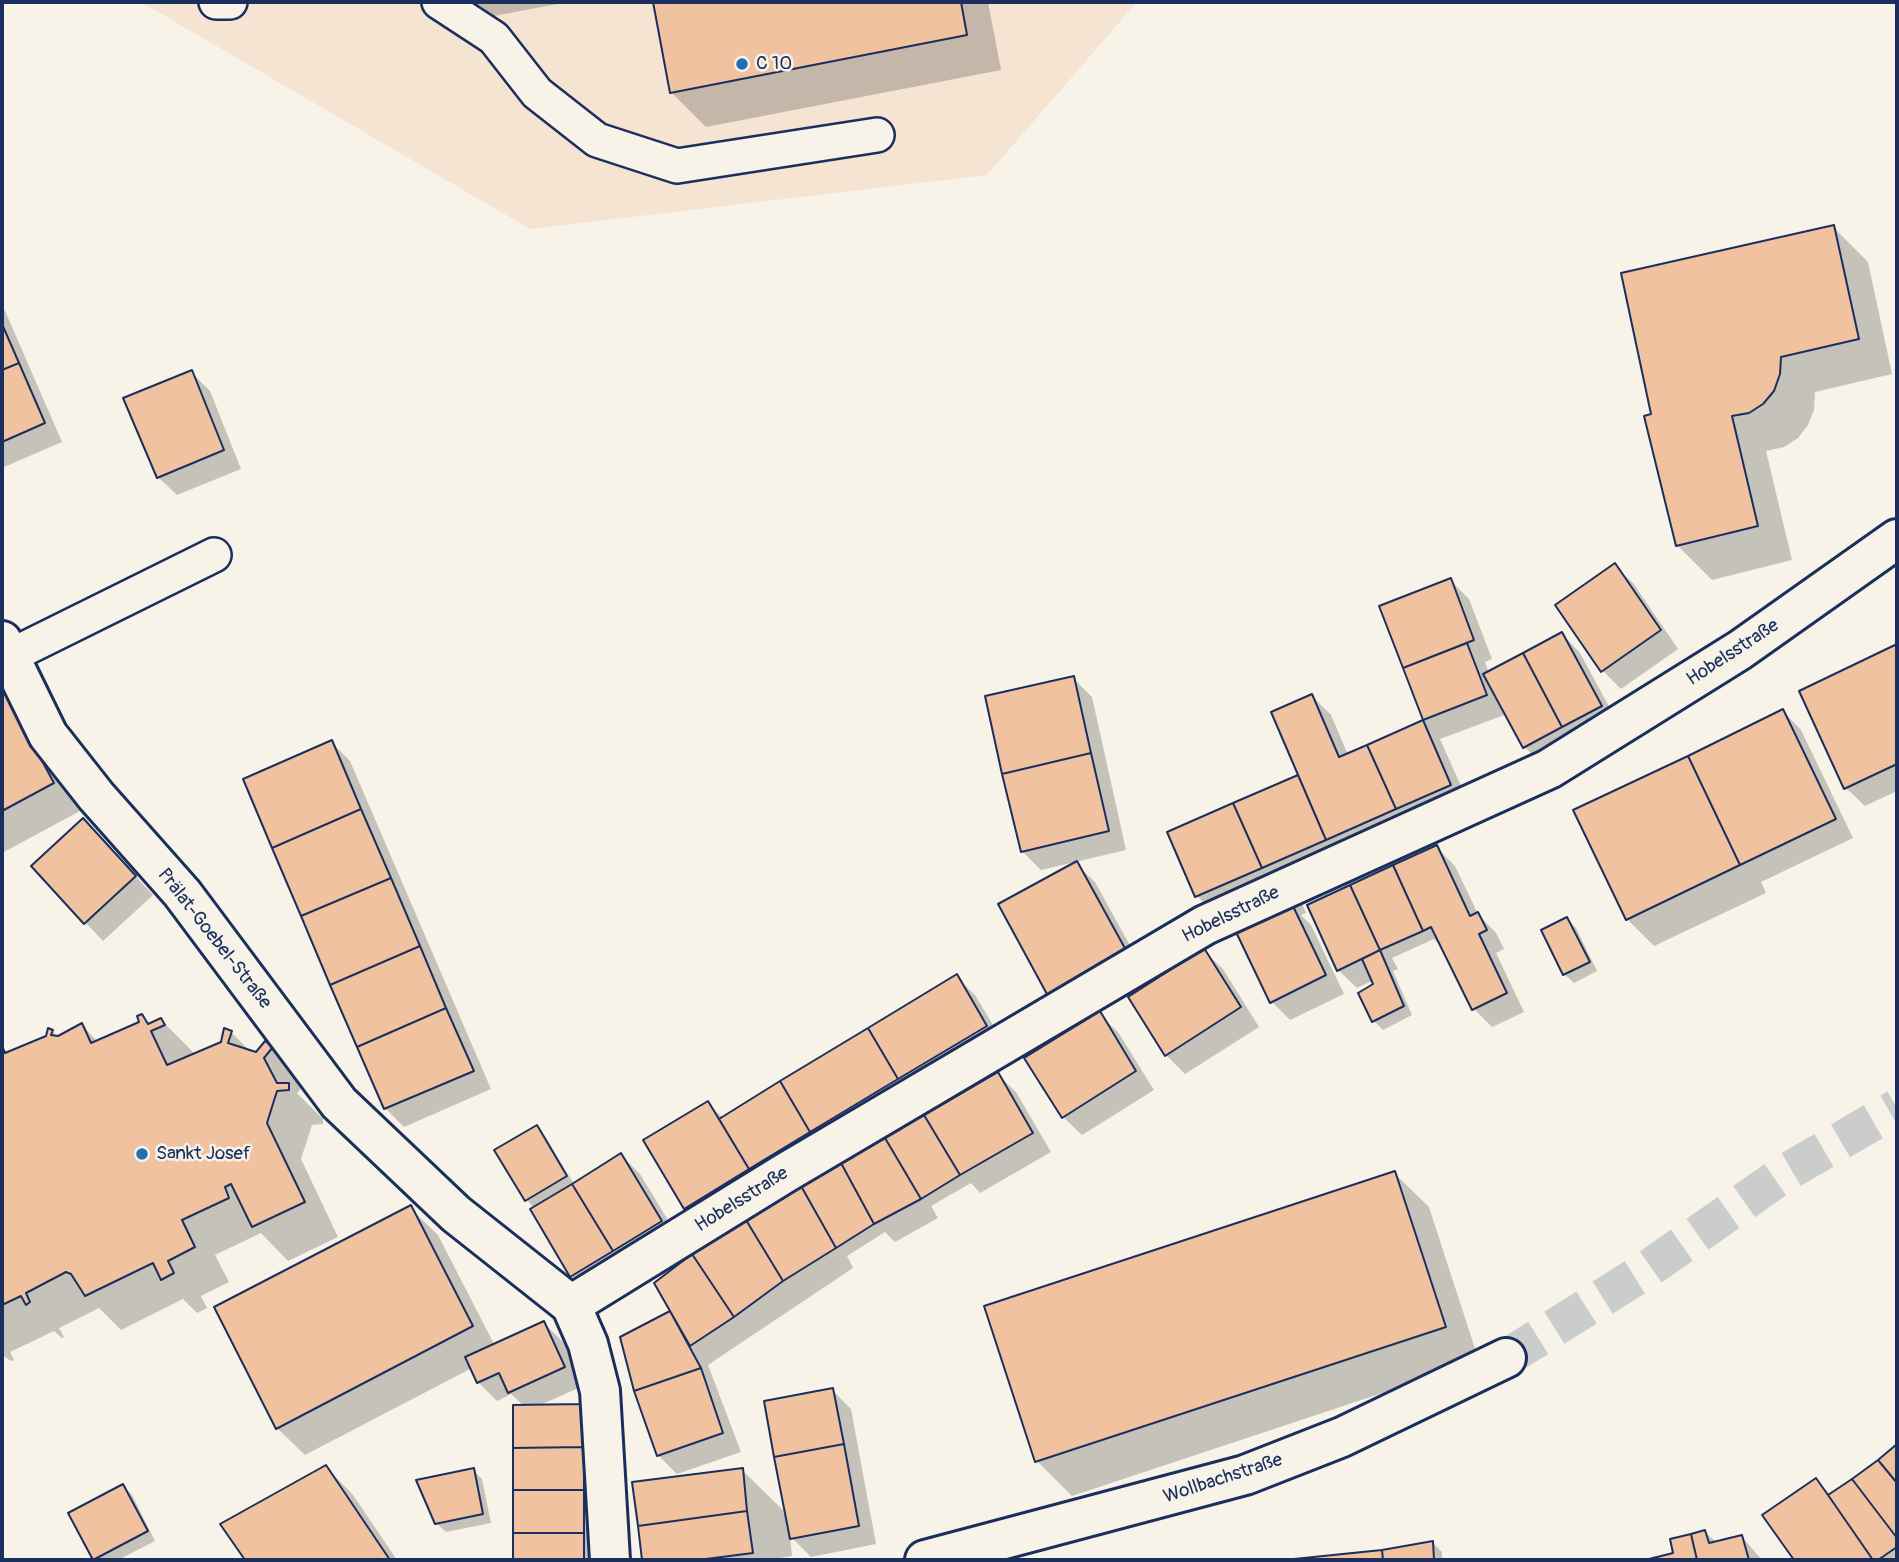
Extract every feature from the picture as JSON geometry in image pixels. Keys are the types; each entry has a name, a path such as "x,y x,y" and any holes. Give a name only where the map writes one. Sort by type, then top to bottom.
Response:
{"street":[{"name":"Hobelsstraße","path":"571,1305 785,1173 1205,925 1549,769 1740,650 1897,539"},
{"name":"Prälat-Goebel-Straße","path":"6,649 48,735 96,796 182,893 339,1103 456,1214 571,1305"},
{"path":"571,1305 588,1344 600,1391 610,1560"},
{"name":"Wollbachstraße","path":"925,1560 1245,1475 1342,1437 1506,1358"}],"lane":[{"path":"216,2 230,2"},
{"path":"439,2 494,38 537,93 597,140 677,166 877,135"},
{"path":"6,649 214,555"}],"shaded area":[{"path":"141,2 1137,2 987,175 530,229"}],"building":[{"name":"C 10","path":"653,2 961,2 967,35 670,93"},
{"path":"1834,225 1859,339 1781,357 1780,374 1774,391 1763,404 1749,413 1732,416 1758,526 1676,546 1644,416 1651,414 1621,273"},
{"path":"2,324 19,363 2,370"},
{"path":"19,363 45,423 2,442 2,370"},
{"path":"192,370 224,450 157,478 123,398"},
{"path":"1615,563 1661,630 1601,672 1555,605"},
{"path":"1451,578 1474,640 1403,668 1379,606"},
{"path":"1562,632 1602,706 1562,727 1523,653"},
{"path":"1467,643 1487,695 1423,720 1403,668"},
{"path":"1897,644 1897,764 1844,789 1799,691"},
{"path":"1523,653 1562,727 1523,748 1483,674"},
{"path":"1074,676 1091,753 1002,774 985,696"},
{"path":"2,687 54,783 2,811"},
{"path":"1312,694 1339,757 1367,745 1396,809 1326,840 1271,712"},
{"path":"1783,709 1836,819 1740,865 1688,756"},
{"path":"1423,720 1451,785 1396,809 1367,745"},
{"path":"332,740 361,809 272,848 243,779"},
{"path":"1091,753 1109,831 1021,852 1002,774"},
{"path":"1688,756 1740,865 1626,920 1573,810"},
{"path":"1298,775 1326,840 1262,868 1233,803"},
{"path":"1233,803 1262,868 1195,897 1167,832"},
{"path":"361,809 391,878 301,916 272,848"},
{"path":"83,818 136,876 84,924 31,866"},
{"path":"1437,845 1470,916 1478,912 1487,930 1479,934 1507,993 1472,1010 1431,927 1423,931 1393,865"},
{"path":"1077,861 1127,952 1048,996 998,904"},
{"path":"1393,865 1423,931 1380,950 1350,885"},
{"path":"391,878 420,946 330,985 301,916"},
{"path":"1350,885 1380,950 1337,971 1307,905"},
{"path":"1292,904 1326,975 1270,1003 1236,932"},
{"path":"1567,917 1590,962 1563,975 1541,930"},
{"path":"420,946 446,1008 357,1047 330,985"},
{"path":"1204,948 1241,1007 1165,1056 1128,997"},
{"path":"1380,950 1404,1006 1372,1022 1358,993 1373,984 1362,959"},
{"path":"957,974 987,1026 898,1079 868,1028"},
{"path":"446,1008 474,1071 384,1109 357,1047"},
{"path":"1100,1011 1136,1071 1062,1118 1024,1058"},
{"name":"Sankt Josef","path":"142,1014 148,1024 161,1018 165,1025 151,1031 167,1065 221,1042 224,1028 232,1031 228,1043 256,1052 265,1041 273,1047 264,1058 277,1083 289,1083 289,1090 277,1091 267,1123 305,1202 252,1227 231,1184 225,1187 229,1198 182,1220 195,1247 168,1261 174,1273 161,1280 153,1263 85,1296 71,1274 66,1272 26,1293 30,1302 26,1305 21,1296 2,1305 2,1046 5,1053 46,1036 48,1028 53,1030 51,1035 58,1036 82,1023 91,1043 139,1022 137,1016"},
{"path":"868,1028 898,1079 810,1132 780,1081"},
{"path":"998,1072 1033,1133 960,1175 924,1115"},
{"path":"780,1081 810,1132 749,1169 719,1119"},
{"path":"708,1101 749,1169 684,1209 643,1140"},
{"path":"924,1115 960,1175 921,1199 885,1138"},
{"path":"537,1125 567,1176 525,1201 494,1150"},
{"path":"885,1138 921,1199 874,1224 841,1163"},
{"path":"621,1153 662,1221 613,1251 572,1184"},
{"path":"841,1163 874,1224 836,1248 801,1186"},
{"path":"1395,1171 1446,1327 1035,1462 984,1306"},
{"path":"572,1184 613,1251 570,1277 530,1209"},
{"path":"801,1186 836,1248 783,1281 746,1220"},
{"path":"411,1205 473,1326 276,1429 214,1307"},
{"path":"746,1220 783,1281 734,1317 692,1254"},
{"path":"692,1254 734,1317 690,1346 654,1283"},
{"path":"670,1311 701,1368 634,1391 620,1337"},
{"path":"544,1321 565,1367 508,1393 499,1373 477,1383 465,1357"},
{"path":"701,1368 723,1433 657,1456 634,1391"},
{"path":"833,1388 844,1444 774,1457 764,1401"},
{"path":"583,1404 584,1447 513,1448 513,1405"},
{"path":"844,1444 859,1526 790,1539 774,1457"},
{"path":"1897,1444 1897,1483 1878,1460"},
{"path":"584,1447 584,1490 513,1490 513,1448"},
{"path":"1878,1460 1897,1483 1897,1538 1852,1479"},
{"path":"326,1465 390,1560 245,1560 220,1524"},
{"path":"474,1468 483,1514 435,1524 416,1480"},
{"path":"743,1468 747,1511 638,1526 632,1482"},
{"path":"1816,1478 1873,1560 1794,1560 1762,1515"},
{"path":"1852,1479 1897,1538 1897,1547 1878,1560 1873,1560 1828,1495"},
{"path":"123,1484 148,1531 93,1560 68,1513"},
{"path":"513,1490 584,1490 584,1533 513,1533"},
{"path":"747,1511 753,1553 698,1560 642,1560 638,1526"},
{"path":"1705,1530 1709,1543 1742,1535 1749,1560 1697,1560 1691,1534"},
{"path":"513,1533 584,1533 584,1560 513,1560"},
{"path":"1691,1534 1697,1560 1645,1560 1673,1553 1670,1539"},
{"path":"1433,1541 1434,1560 1383,1560 1382,1550"},
{"path":"1382,1550 1383,1560 1284,1560"}],"tunnel":[{"path":"1506,1358 1645,1271 1785,1173 1897,1108"}],"place":[{"name":"C 10","path":"742,64"},
{"name":"Sankt Josef","path":"142,1154"}]}
